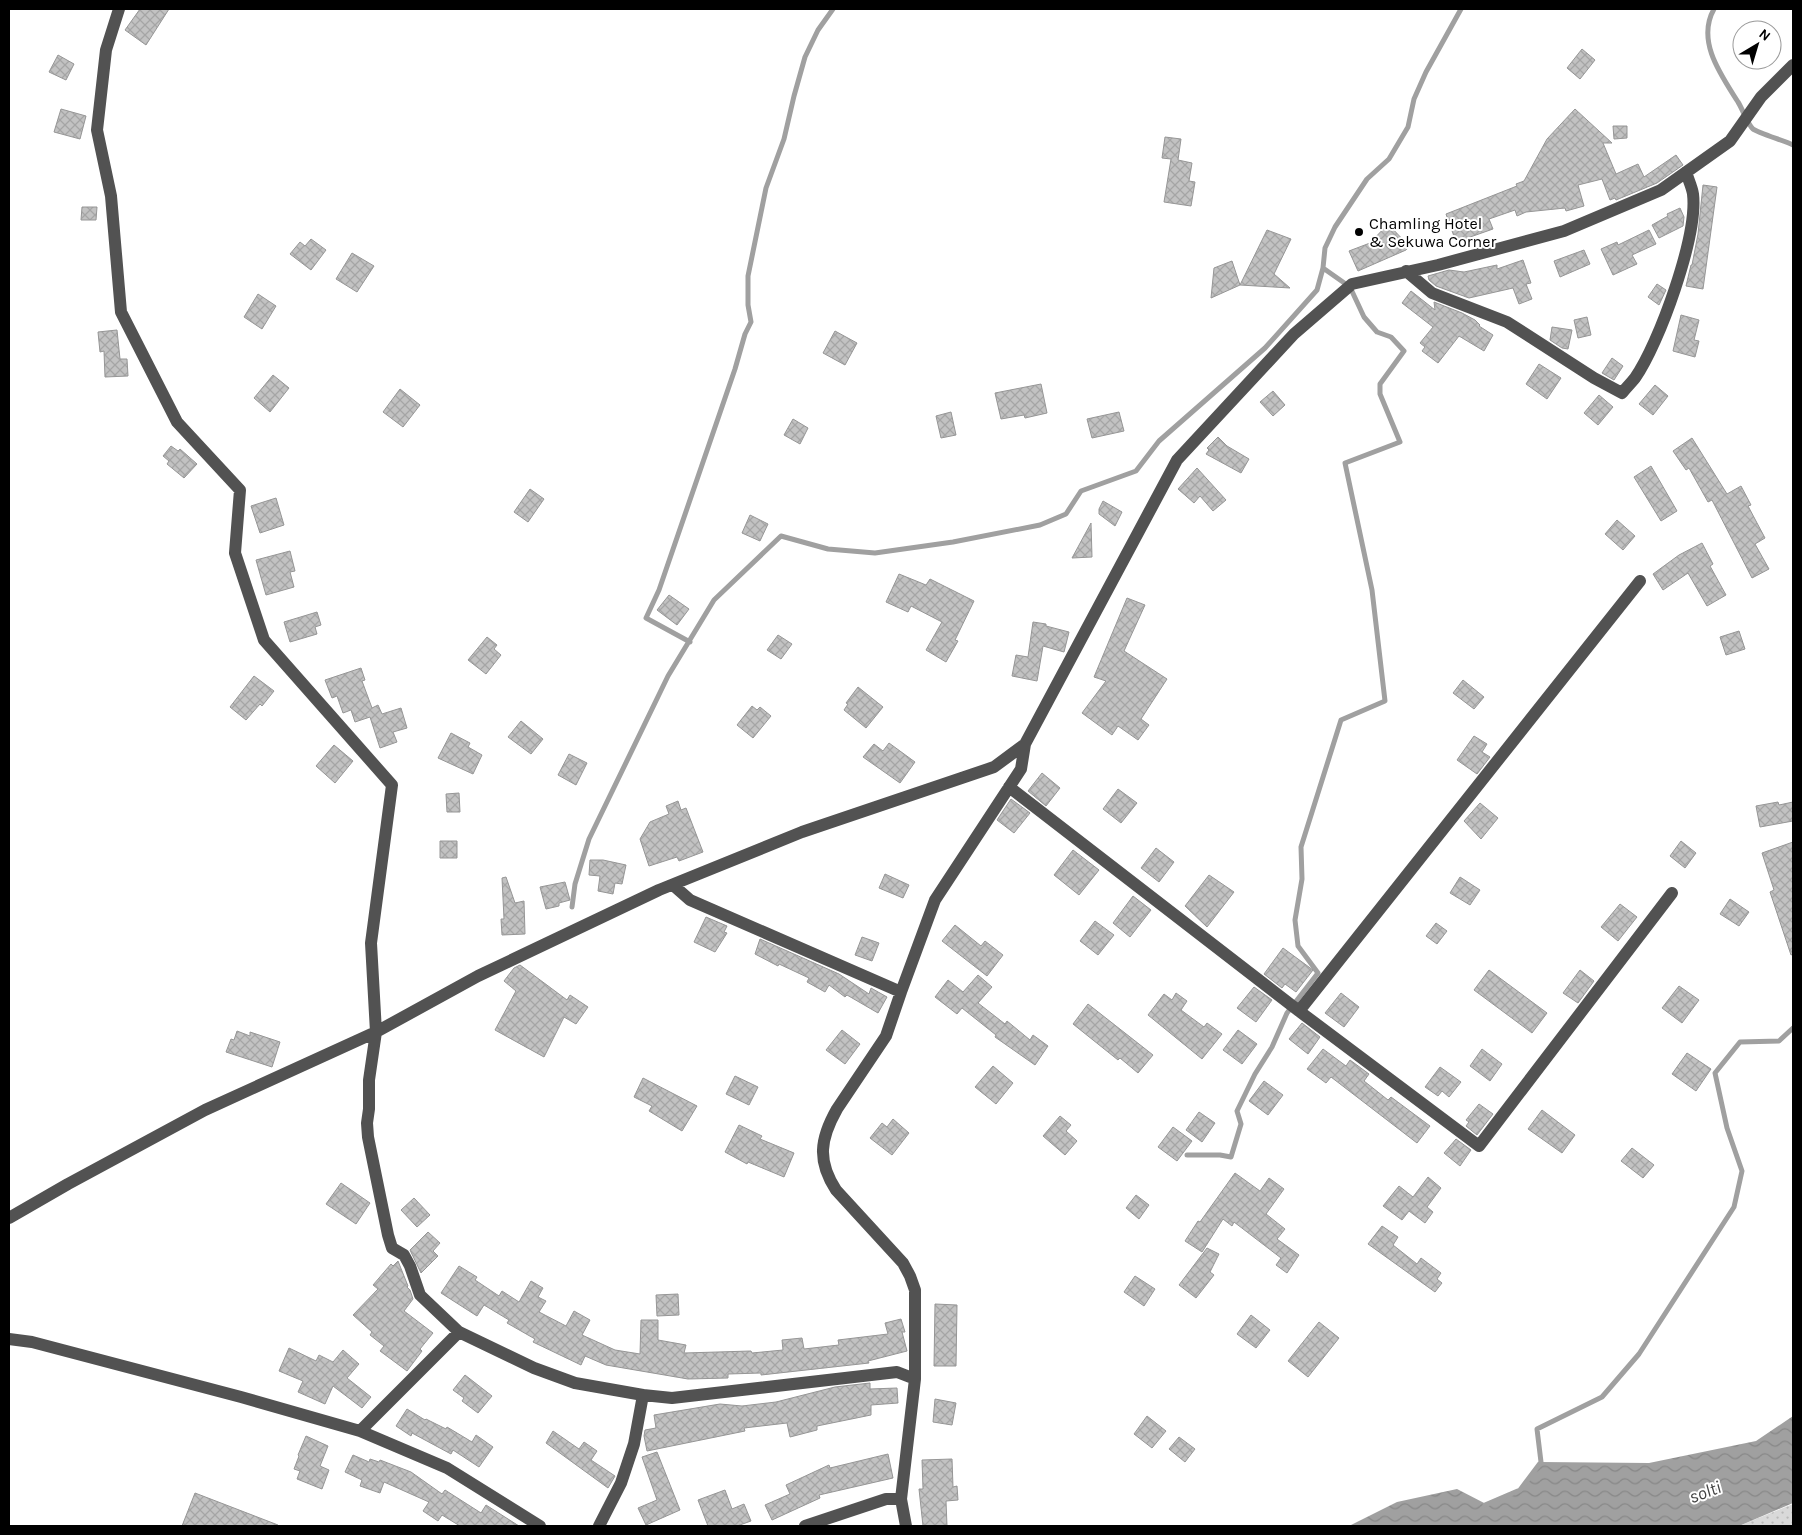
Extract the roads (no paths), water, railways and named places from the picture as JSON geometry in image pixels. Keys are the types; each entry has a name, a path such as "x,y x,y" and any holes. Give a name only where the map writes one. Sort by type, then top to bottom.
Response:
{"street":[{"path":"119,9 106,50 97,130 111,196 121,312 177,422 240,490 235,553 264,640 392,785 371,943 376,1032 369,1080 367,1122 368,1137 392,1248 404,1255 420,1295 459,1332 534,1368 575,1383 672,1398 897,1372 915,1379"},
{"path":"906,1526 900,1499 915,1379 915,1290 910,1276 893,1252 836,1190 828,1178 823,1165 825,1136 830,1121 886,1036 935,900 1021,769 1025,744 1177,460 1294,334 1352,284 1438,265 1564,231 1661,190 1730,140 1762,97 1793,65"},
{"path":"1406,271 1432,293 1507,322 1594,378 1622,393 1635,378 1654,341 1671,298 1684,257 1692,224 1693,194 1686,172"},
{"path":"1299,1011 1640,581"},
{"path":"9,1218 205,1110 376,1032 478,976 673,884 802,832 994,767 1025,744"},
{"path":"1009,787 1299,1011 1479,1146 1672,893"},
{"path":"673,884 690,900 901,992"},
{"path":"360,1431 459,1332"},
{"path":"9,1339 32,1342 360,1431 448,1468 540,1526"},
{"path":"599,1526 624,1476 634,1444 643,1395"},
{"path":"805,1526 886,1499 900,1499"}],"water":[{"name":"solti","path":"1793,1416 1793,1503 1739,1526 1349,1526 1397,1502 1457,1489 1488,1505 1520,1490 1541,1462 1649,1463 1756,1441"}],"waterway":[{"path":"690,642 646,618 659,590 735,369 745,334 751,322 748,305 748,276 766,188 784,139 805,57 818,30 833,9"},
{"path":"1187,1155 1231,1157 1241,1124 1237,1111 1255,1074 1272,1047 1287,1013 1318,973 1298,946 1295,920 1302,879 1301,847 1341,720 1385,701 1372,590 1345,463 1400,442 1380,394 1380,384 1404,351 1391,337 1377,332 1364,317 1350,287 1323,268 1325,248 1335,227 1367,179 1389,159 1408,127 1414,99 1426,72 1461,9"},
{"path":"1714,9 1709,21 1709,45 1718,69 1749,124 1756,131 1793,145"},
{"path":"572,907 575,884 589,839 668,676 714,600 781,536 828,549 875,553 953,542 1040,525 1066,514 1081,491 1136,471 1159,441 1265,348 1317,290 1323,268"},
{"path":"1485,1505 1520,1490 1541,1462 1537,1429 1602,1397 1639,1354 1734,1207 1742,1171 1727,1128 1715,1073 1740,1042 1779,1041 1793,1028"}],"place":[{"name":"Chamling Hotel & Sekuwa Corner","path":"1359,232"}]}
